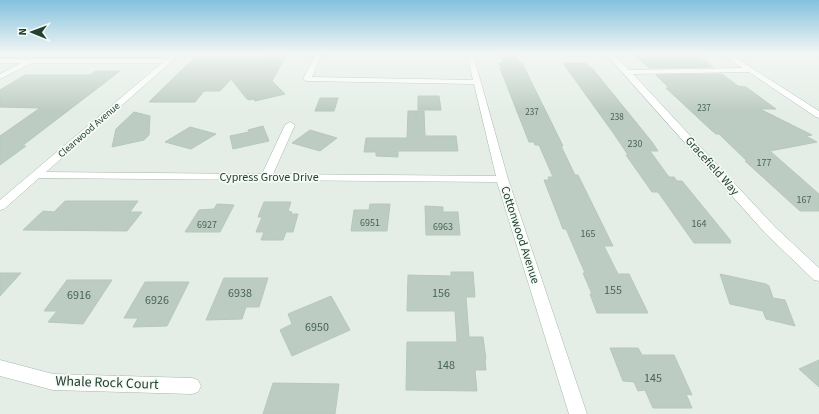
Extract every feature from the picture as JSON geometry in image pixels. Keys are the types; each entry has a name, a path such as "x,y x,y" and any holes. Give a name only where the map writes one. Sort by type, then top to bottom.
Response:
{"street":[{"name":"Clearwood Avenue","path":"0,206 154,73"},
{"path":"309,73 307,78 478,82"},
{"name":"Cottonwood Avenue","path":"476,73 502,179 578,414"},
{"name":"Gracefield Way","path":"628,73 770,230 819,276"},
{"path":"756,73 819,116"},
{"path":"266,177 290,125"},
{"name":"Cypress Grove Drive","path":"36,175 502,179"},
{"name":"Whale Rock Court","path":"0,368 53,382 192,386"}],"building":[{"path":"93,73 117,73 22,146 26,146 0,165 0,136 40,108 0,107 0,90 25,75 90,75"},
{"path":"178,73 276,73 272,81 285,94 255,101 253,99 250,100 247,99 231,79 220,91 204,91 195,102 149,102"},
{"path":"502,73 527,73 563,146 561,146 575,175 578,175 613,246 604,246 618,274 629,274 648,313 597,313 590,294 592,294 583,273 585,273 566,229 563,229 544,180 549,180 548,177 553,177 539,145 535,145 534,142 529,142"},
{"path":"570,73 596,73 652,142 658,151 650,151 669,177 674,177 677,181 682,181 731,241 731,243 694,243 658,192 652,192 626,155 628,155"},
{"path":"722,74 738,86 746,87 776,109 760,109 812,135 806,136 817,142 770,151 819,194 819,211 800,211 745,161 747,161 719,134 716,134 710,129 666,88 669,88 656,75"},
{"path":"418,96 439,96 441,110 418,110"},
{"path":"320,98 338,98 334,111 315,111"},
{"path":"408,111 424,111 425,136 456,136 458,151 398,151 398,157 376,156 376,152 364,152 366,138 407,138"},
{"path":"134,112 150,116 149,135 144,140 112,147 116,129"},
{"path":"263,126 269,141 233,149 230,136 249,132 248,130"},
{"path":"190,127 216,134 191,149 165,142"},
{"path":"310,130 337,138 320,151 292,143"},
{"path":"65,201 138,201 130,212 142,212 127,231 23,230 43,211 54,212"},
{"path":"264,202 291,202 288,211 292,212 291,214 298,214 293,232 286,232 283,240 261,240 264,232 256,232 262,217 258,217"},
{"path":"217,204 234,205 220,232 185,232 199,210 214,209"},
{"path":"370,204 390,204 387,231 351,231 354,210 369,210"},
{"path":"425,206 443,207 443,212 458,212 460,235 426,235"},
{"path":"451,272 473,272 475,297 466,297 469,337 483,337 486,370 475,370 477,391 406,390 407,342 457,342 455,311 407,311 408,275 451,276"},
{"path":"0,273 21,273 0,296"},
{"path":"720,274 766,284 769,286 773,298 785,300 795,326 766,319 763,311 730,304"},
{"path":"224,278 268,278 259,307 246,307 242,319 206,320"},
{"path":"67,280 112,280 83,324 48,322 57,311 44,311"},
{"path":"145,282 189,282 167,326 133,327 138,318 124,318"},
{"path":"331,296 350,330 292,356 280,330 292,324 288,314"},
{"path":"610,348 638,348 642,355 674,355 692,395 686,394 692,408 653,408 645,390 638,391 634,382 623,381"},
{"path":"819,360 819,387 799,369"},
{"path":"273,383 339,384 335,414 263,414"}]}
